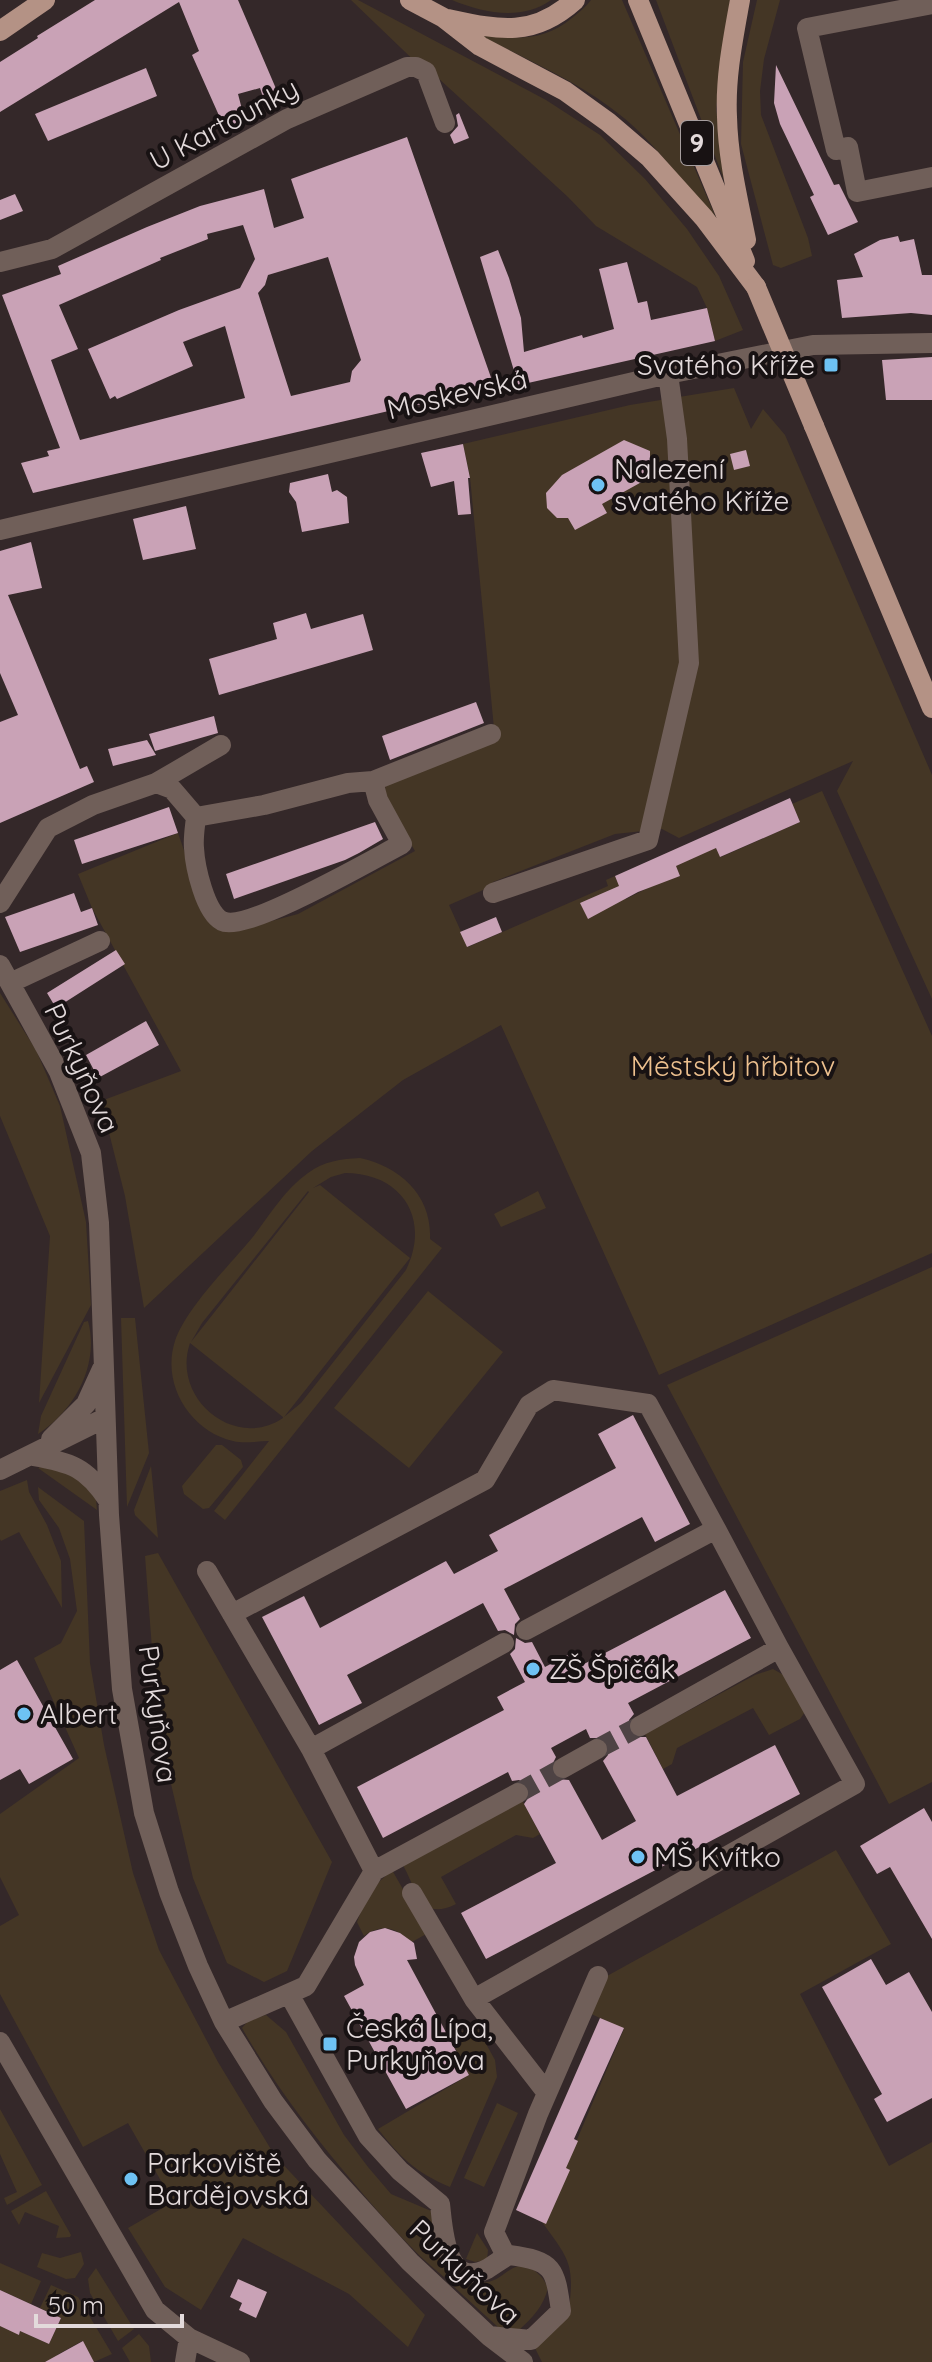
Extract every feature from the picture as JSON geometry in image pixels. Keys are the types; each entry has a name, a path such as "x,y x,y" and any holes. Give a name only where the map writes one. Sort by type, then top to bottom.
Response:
{"main road":[{"path":"0,31 45,0"},
{"path":"410,0 444,18 480,46 565,91 608,122 650,158 704,218 756,287"},
{"path":"444,18 515,28 541,24 559,15 575,0"},
{"name":"9","path":"638,0 932,708"},
{"path":"740,0 730,58 727,115 730,161 756,287"}],"street":[{"path":"932,4 807,28 836,150 848,147 857,192 932,177"},
{"name":"U Kartounky","path":"0,262 52,249 287,119 407,67 426,72 445,123"},
{"name":"Moskevská","path":"0,530 668,374 813,345 932,343"},
{"path":"493,893 648,840 689,663 677,439 668,374"},
{"path":"196,817 264,805 348,783 373,781 491,734"},
{"path":"0,903 48,828 93,805 156,783 221,745"},
{"path":"156,783 172,789 196,817 194,848 208,907 222,921 237,923 268,913 402,844 378,800 373,781"},
{"path":"5,974 100,941"},
{"name":"Purkyňova","path":"5,974 59,1072 91,1153 99,1223 109,1502 122,1689 144,1813 169,1892 224,2022 273,2101 317,2160 410,2262 489,2336 523,2362"},
{"path":"33,1456 86,1404 104,1364"},
{"path":"232,1614 485,1480 529,1405 553,1390 648,1404 855,1784 474,1999"},
{"path":"0,1470 105,1418"},
{"path":"33,1456 80,1468 95,1479 109,1502"},
{"path":"526,1630 716,1529"},
{"path":"207,1571 311,1749 374,1871"},
{"path":"311,1749 504,1643"},
{"path":"640,1726 779,1648"},
{"path":"563,1768 597,1749"},
{"path":"224,2022 306,1986 374,1871 518,1793"},
{"path":"412,1893 474,1999 547,2093"},
{"path":"506,2256 494,2232 547,2093 598,1976"},
{"path":"289,1994 368,2136 400,2171 440,2204 445,2246 452,2264 466,2271 484,2271 506,2256 537,2258 556,2276 561,2311 531,2340 489,2336"},
{"path":"0,2042 155,2310 189,2338 240,2362"},
{"path":"185,2362 189,2338"}],"green space":[{"path":"351,0 358,0 546,100 600,135 645,179 687,229 719,276 743,330 715,341 707,308 697,287 596,226"},
{"path":"452,0 551,0 528,11 502,13"},
{"path":"591,0 622,0 723,234 664,159 624,118 571,82 475,33 526,37 549,32 580,12"},
{"path":"656,0 730,0 716,109 729,193"},
{"path":"757,0 780,0 764,59 761,115 812,256 781,268 773,265 741,144 743,62"},
{"name":"Městský hřbitov","path":"734,388 751,429 763,409 785,435 932,775 932,999 837,791 853,761 679,838 662,829 615,834 493,882 490,887 449,905 468,947 608,886 606,880 615,876 626,899 666,879 680,876 669,852 712,840 721,857 800,822 792,804 822,791 932,1036 932,1253 659,1375 501,1025 403,1080 312,1151 144,1308 125,1196 101,1101 181,1071 92,908 78,874 178,833 204,908 230,932 298,914 415,851 384,799 386,782 495,739 470,477 463,444 630,405"},
{"path":"0,993 36,1050 60,1106 86,1222 91,1305 39,1403 50,1236 0,1116"},
{"path":"360,1158 388,1168 411,1185 426,1209 430,1239 442,1248 225,1520 214,1511 269,1441 233,1441 218,1436 192,1416 176,1389 172,1373 175,1341 198,1301 292,1187 320,1166","holes":["345,1173 365,1175 396,1190 413,1217 413,1251 406,1270 301,1403 284,1417 410,1258 320,1185 313,1188","309,1192 191,1342 202,1323","190,1343 283,1418 264,1427 245,1428 211,1414 198,1400 190,1383 187,1363"]},
{"path":"538,1191 546,1208 501,1227 494,1214"},
{"path":"932,1267 932,1782 889,1804 667,1385"},
{"path":"428,1291 503,1352 409,1468 334,1408"},
{"path":"121,1318 135,1318 149,1453 127,1507"},
{"path":"88,1321 90,1354 81,1385 63,1413 38,1434 41,1416 84,1322"},
{"path":"216,1445 222,1445 241,1460 243,1467 209,1508 203,1509 184,1494 182,1486"},
{"path":"151,1466 158,1538 135,1515 134,1510"},
{"path":"38,1468 72,1470 96,1499 97,1510"},
{"path":"27,1480 29,1492 47,1525 61,1561 62,1608 19,1532 0,1539 0,1491"},
{"path":"38,1487 84,1521 90,1663 104,1745 133,1873 159,1950 218,2062 275,2156 425,2315 408,2347 349,2294 243,2238 201,2310 165,2287 128,2228 173,2202 128,2123 83,2147 0,1994 0,1926 19,1915 0,1877 0,1814 79,1758 34,1658 61,1643 77,1611 70,1559 59,1528 39,1500"},
{"path":"158,1553 332,1862 287,1971 264,1982 227,1963 193,1878 158,1728 145,1556"},
{"path":"773,1669 789,1678 805,1712 800,1719 769,1735 753,1708 677,1748 672,1764 663,1769 645,1734 755,1675"},
{"path":"522,1800 540,1834 533,1838 516,1835 441,1877 456,1904 435,1909 422,1901 403,1865"},
{"path":"836,1850 891,1944 800,1994 889,2166 932,2142 932,2362 542,2362 531,2340 569,2308 571,2281 564,2253 542,2222 624,2029 589,2013 607,1976"},
{"path":"392,1870 428,1933 410,1943 400,1933 382,1928 364,1936 357,1922 369,1891"},
{"path":"266,2015 286,2032 344,2135 391,2194 436,2213 437,2244 447,2273 444,2277 378,2212 282,2091 242,2028 248,2021"},
{"path":"475,2024 495,2060 497,2077 450,2187 427,2176 410,2163 378,2129 469,2075 450,2038"},
{"path":"497,2103 518,2113 484,2187 464,2178"},
{"path":"0,2109 42,2185 7,2205 4,2198 17,2192 0,2154"},
{"path":"46,2191 70,2237 56,2238 59,2226 25,2212 19,2225 11,2211"},
{"path":"477,2233 488,2250 487,2260 475,2262 466,2259"},
{"path":"81,2252 84,2264 75,2278 66,2279 37,2267 42,2253 60,2258"},
{"path":"0,2263 41,2281 31,2304 0,2290"},
{"path":"523,2265 538,2274 548,2288 537,2311 519,2330 498,2327 453,2286 457,2281 489,2282"},
{"path":"96,2268 134,2329 118,2341 90,2293 88,2279"},
{"path":"51,2285 78,2297 112,2354 94,2362 82,2341 57,2355 61,2362 0,2362 0,2322 19,2335 20,2331 49,2344 61,2318 40,2308"},
{"path":"139,2334 149,2346 151,2362 130,2362 122,2348"}],"building":[{"path":"95,0 238,0 283,105 268,112 260,88 238,94 245,121 225,129 192,55 199,51 179,2 0,112 0,62"},
{"path":"776,65 834,185 839,184 858,222 828,235 810,197 814,195 780,124 774,103"},
{"path":"146,68 157,96 48,141 35,114"},
{"path":"459,113 469,138 454,144 450,135 458,126 456,115"},
{"path":"407,137 495,389 33,493 21,463 49,456 47,451 60,448 2,295 61,274 58,266 147,227 200,206 264,189 274,228 304,218 291,179","holes":["243,225 255,259 240,288 88,349 110,399 115,396 117,399 193,366 183,342 225,326 245,398 80,440 51,360 78,349 59,305 208,239 207,234","328,257 361,360 352,371 350,382 291,396 258,293 268,275"]},
{"path":"15,194 23,211 0,220 0,200"},
{"path":"898,236 900,242 914,239 922,275 932,275 932,315 911,313 842,318 837,280 863,277 854,254 880,240"},
{"path":"498,250 521,318 524,352 614,329 599,269 627,262 638,303 647,301 651,320 707,308 715,341 528,383 528,389 520,391 480,257"},
{"path":"932,357 932,400 886,400 882,360"},
{"name":"Nalezení svatého Kříže","path":"624,440 650,451 652,464 647,479 602,504 607,513 575,530 568,518 557,518 547,508 546,493 562,475"},
{"path":"463,444 470,478 471,514 458,515 454,481 431,487 421,453"},
{"path":"746,450 750,466 734,470 730,454"},
{"path":"328,474 332,492 337,490 347,497 349,523 302,532 296,502 289,492 290,483"},
{"path":"186,506 196,549 143,560 133,519"},
{"path":"31,542 42,588 8,595 80,769 87,766 94,782 0,823 0,722 18,715 0,673 0,551"},
{"path":"306,613 311,629 363,614 373,650 219,695 209,659 277,639 273,623"},
{"path":"476,702 484,723 390,760 382,736"},
{"path":"214,716 218,733 155,751 149,734"},
{"path":"147,740 156,755 113,766 108,749"},
{"path":"790,798 800,822 720,857 716,848 676,866 680,876 638,892 588,919 580,903 619,886 615,876"},
{"path":"169,807 178,833 82,864 74,840"},
{"path":"375,822 383,839 359,853 234,899 226,874"},
{"path":"74,893 81,912 92,908 98,925 20,952 5,917"},
{"path":"496,917 502,932 467,947 460,932"},
{"path":"116,950 125,964 56,1008 47,993"},
{"path":"146,1021 159,1045 98,1078 86,1055"},
{"path":"633,1415 690,1524 655,1542 642,1517 504,1589 520,1619 515,1624 514,1635 505,1630 498,1631 483,1603 347,1675 362,1703 319,1725 262,1617 304,1596 320,1628 446,1561 454,1574 498,1551 489,1535 616,1468 598,1434"},
{"path":"725,1590 751,1638 628,1703 634,1714 629,1720 628,1732 634,1737 646,1737 677,1796 775,1745 800,1794 486,1959 461,1913 556,1863 524,1804 531,1794 529,1786 519,1780 512,1781 508,1772 383,1838 357,1787 504,1710 497,1697 525,1682 510,1654 515,1649 516,1638 525,1643 532,1642 545,1667 577,1650 584,1664","holes":["586,1729 590,1738 603,1738 609,1743 608,1755 603,1761 636,1821 602,1840 569,1780 557,1779 550,1769 556,1757 551,1748"]},
{"name":"Albert","path":"17,1660 73,1759 29,1784 20,1769 0,1780 0,1670"},
{"path":"924,1808 932,1822 932,1939 890,1867 877,1874 860,1846"},
{"path":"385,1928 400,1933 414,1943 417,1959 407,1960 469,2075 406,2109 344,1996 364,1985 354,1957 359,1942 370,1932"},
{"path":"871,1959 886,1985 909,1972 932,2012 932,2098 887,2122 874,2099 882,2094 822,1987"},
{"path":"600,2018 624,2028 574,2139 578,2141 566,2168 570,2170 546,2224 516,2210"},
{"path":"238,2279 267,2292 256,2318 239,2310 242,2303 230,2297"},
{"path":"0,2290 61,2318 49,2344 0,2326"},
{"path":"83,2341 94,2362 45,2362"}],"tunnel":[{"path":"597,1749 640,1726"},
{"path":"518,1793 563,1768"}],"place":[{"name":"Svatého Kříže","path":"831,365"},
{"name":"Nalezení svatého Kříže","path":"598,485"},
{"name":"ZŠ Špičák","path":"533,1669"},
{"name":"Albert","path":"24,1714"},
{"name":"MŠ Kvítko","path":"638,1857"},
{"name":"Česká Lípa, Purkyňova","path":"330,2044"},
{"name":"Parkoviště Bardějovská","path":"131,2179"}]}
